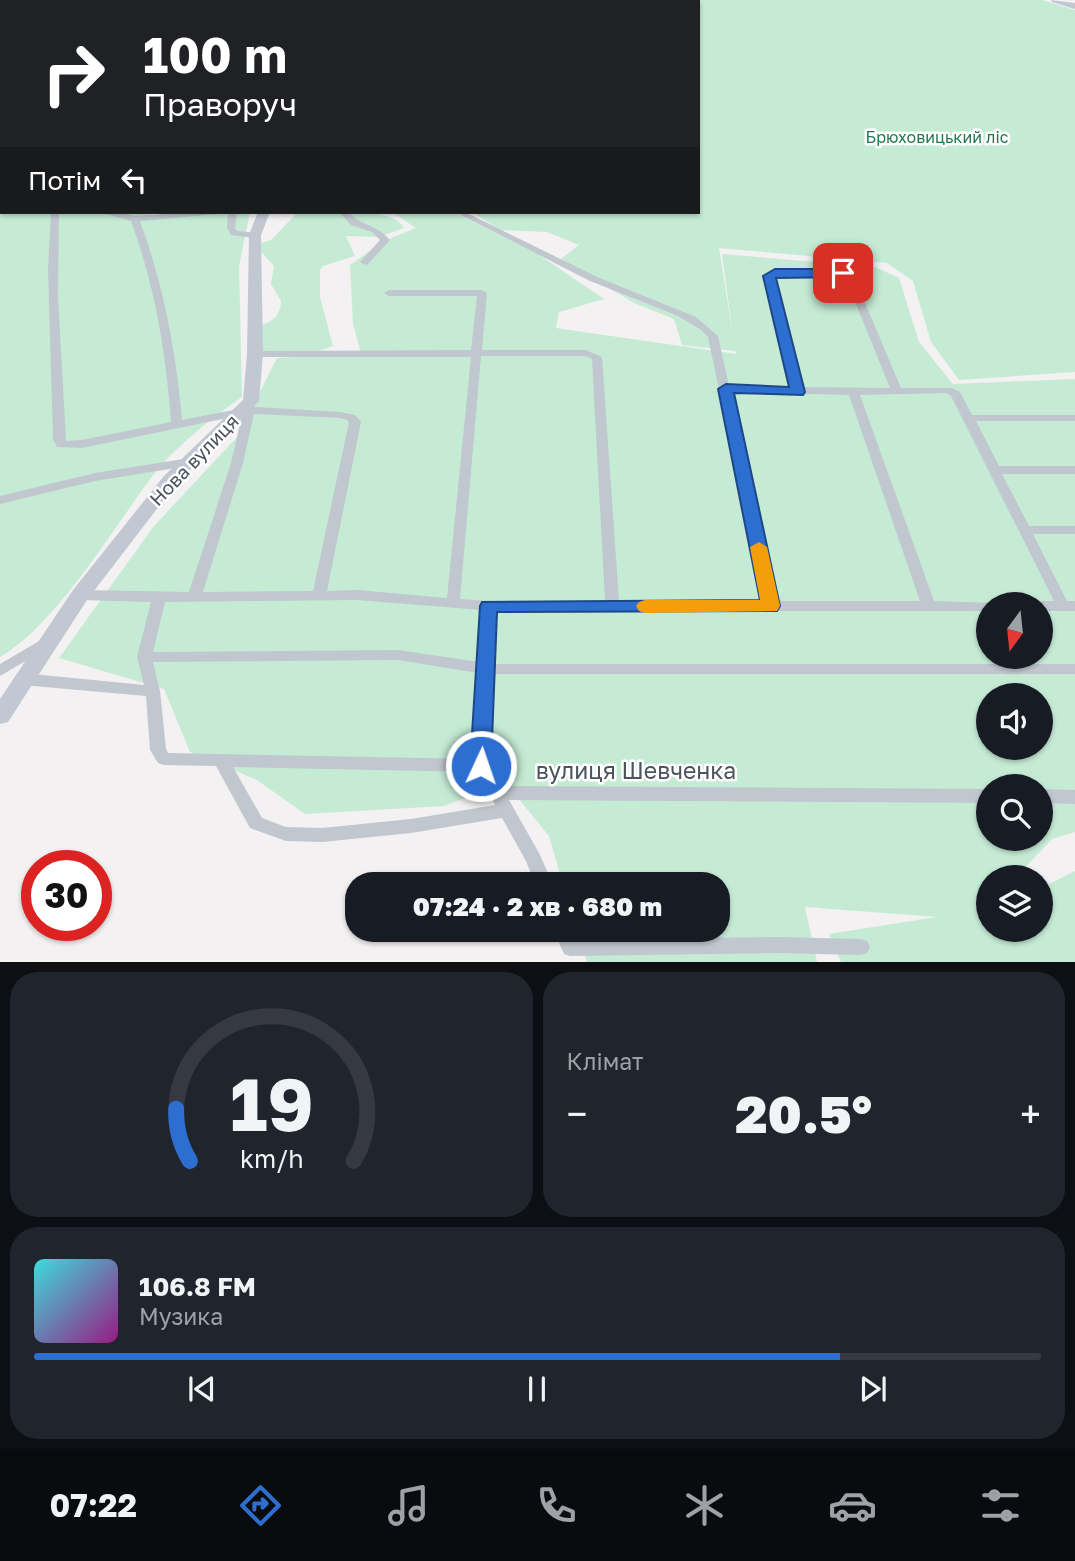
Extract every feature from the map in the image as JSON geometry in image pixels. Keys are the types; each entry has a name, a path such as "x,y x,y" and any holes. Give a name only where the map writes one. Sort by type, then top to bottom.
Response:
{"street":[{"path":"1055,0 1075,6"},
{"path":"55,214 50,257 61,445 82,444 247,408 351,416 355,422 319,595"},
{"path":"116,214 135,219 199,214"},
{"path":"233,214 231,228 234,233 255,235"},
{"name":"Нова вулиця","path":"9,686 49,639 170,480 247,408 255,355 255,235 263,214"},
{"path":"345,214 354,223 375,230 385,240 365,262"},
{"path":"463,214 573,270 702,322 713,336 726,389 771,606"},
{"path":"135,219 153,267 160,296 174,382 177,423"},
{"path":"798,392 778,322 769,276 772,274 849,274 897,391"},
{"path":"389,293 482,293 453,604"},
{"path":"255,355 586,354 597,357 612,606"},
{"path":"726,389 798,392 948,390 956,394 1025,530 1069,606"},
{"path":"853,392 929,606"},
{"path":"194,597 237,463 247,408"},
{"path":"970,418 1075,418"},
{"path":"0,500 95,477 190,462"},
{"path":"995,470 1075,470"},
{"path":"1025,530 1075,530"},
{"path":"80,595 357,595 489,606 976,606"},
{"path":"159,597 144,657 153,691 158,750 164,759 481,766"},
{"path":"489,606 481,766 538,872"},
{"path":"144,657 398,655 485,669 1075,669"},
{"path":"9,686 153,691"},
{"path":"222,762 256,823 286,834 348,833 507,810"},
{"name":"вулиця Шевченка","path":"497,793 976,796"},
{"path":"1053,796 1075,797"},
{"path":"567,942 570,948 778,945 861,947"}],"green space":[{"name":"Брюховицький ліс","path":"700,0 1042,0 1075,10 1075,372 959,380 931,342 913,281 887,263 719,248 733,336 722,254 875,267 899,278 919,342 953,384 1075,379 1075,832 1053,839 1053,774 976,774 976,851 1041,851 1027,865 976,865 976,942 1053,942 1053,882 1075,871 1075,962 841,962 829,934 937,917 805,907 817,962 587,962 581,942 730,942 730,872 560,872 549,836 505,782 444,806 305,814 257,780 190,752 164,689 59,658 154,526 238,436 277,358 361,353 353,324 350,265 384,241 416,228 395,214 458,214 536,253 604,299 559,312 556,328 736,354 735,351 682,345 674,319 634,303 561,259 579,245 547,232 500,230 475,214 700,214"},
{"path":"0,214 249,214 239,266 242,397 195,433 162,464 63,599 21,642 0,657"},
{"path":"296,214 377,214 397,221 404,228 379,237 346,236 355,256 323,266 320,270 320,297 333,346 315,352 262,350 262,325 276,316 281,301 271,284 274,266 260,251 261,243 271,240"}],"slow traffic":[{"path":"645,606 771,606 759,547"}],"route":[{"path":"481,766 489,606 771,606 726,389 798,392 778,322 769,276 775,273 843,273"}]}
